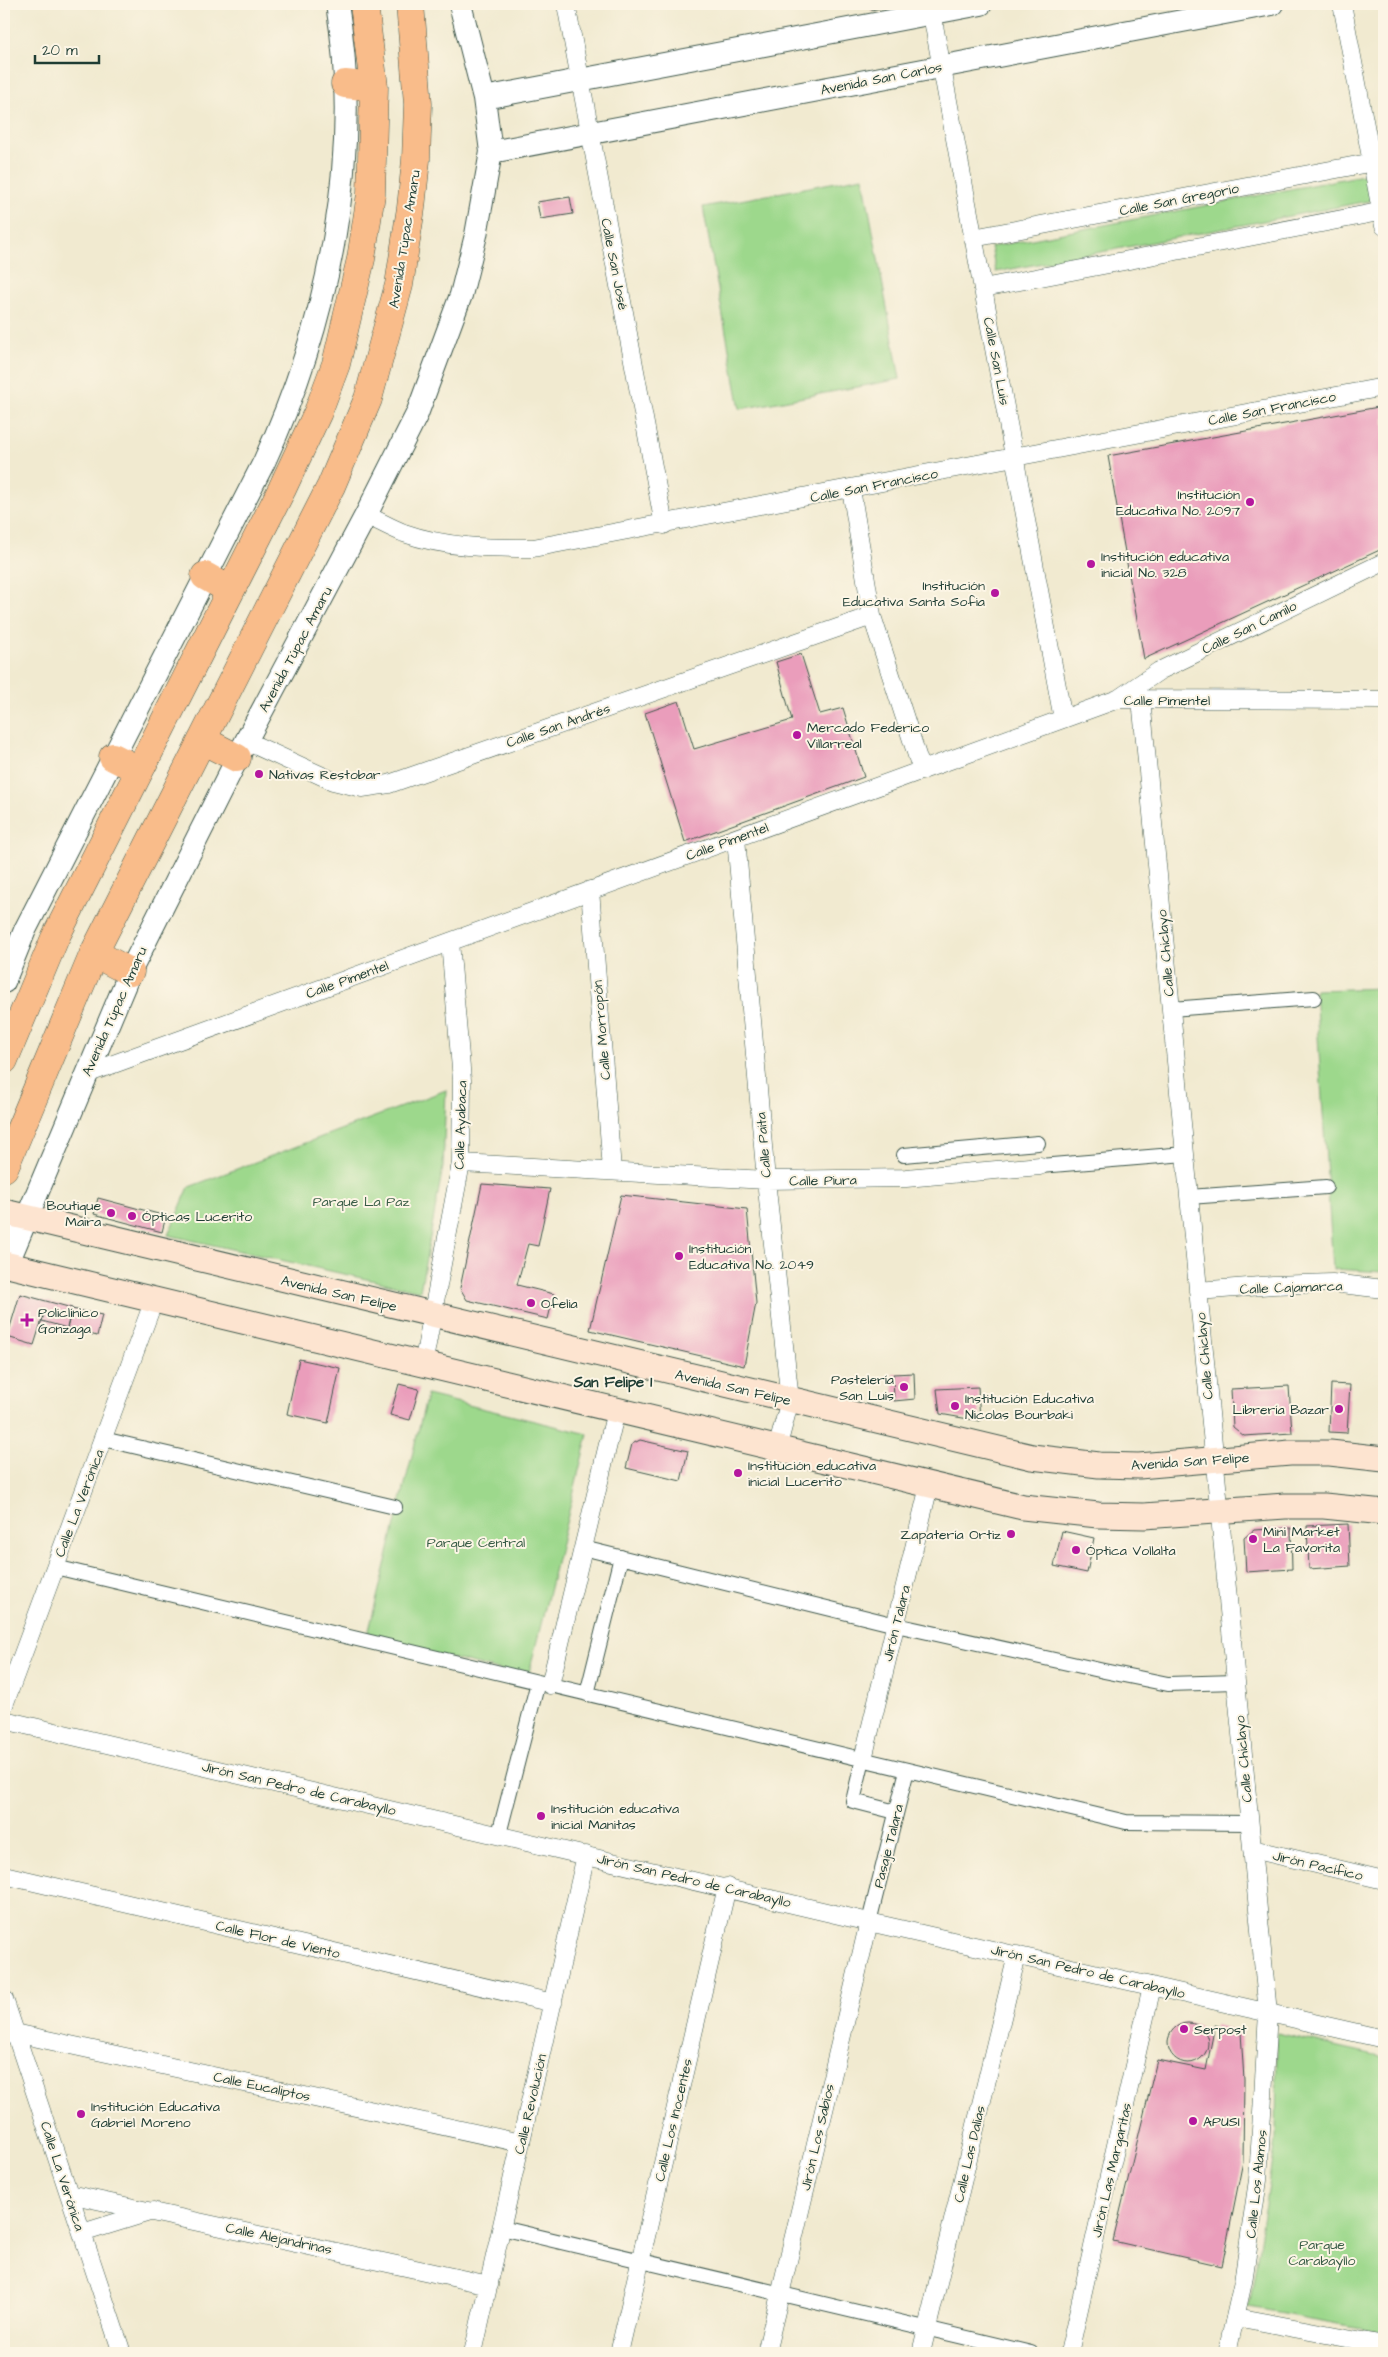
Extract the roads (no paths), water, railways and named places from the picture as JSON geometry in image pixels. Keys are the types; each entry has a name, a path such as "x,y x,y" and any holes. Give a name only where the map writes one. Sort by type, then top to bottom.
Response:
{"highway":[{"path":"4,1060 55,938 297,457 336,364 361,259 371,194 374,87 364,4"},
{"name":"Avenida Túpac Amaru","path":"4,1168 94,953 331,486 368,399 383,350 399,285 411,208 416,160 418,104 410,4"},
{"path":"345,84 374,87"},
{"path":"206,576 230,590"},
{"path":"202,740 241,749"},
{"path":"113,757 139,770"},
{"path":"94,953 130,972"}],"main road":[{"name":"Avenida San Felipe","path":"15,1215 997,1450 1066,1462 1139,1466 1290,1453 1330,1453 1384,1459"},
{"path":"5,1268 154,1300 1023,1507 1098,1515 1144,1516 1285,1506 1324,1506 1384,1512"}],"street":[{"path":"4,982 25,930 284,419 328,276 339,199 344,145 345,84 337,4"},
{"name":"Avenida Túpac Amaru","path":"5,1268 15,1215 86,1074 130,972 241,749 366,515 417,414 461,295 476,235 491,152 484,98 460,4"},
{"name":"Calle San José","path":"566,4 664,525"},
{"path":"484,98 930,8 981,4"},
{"name":"Avenida San Carlos","path":"491,152 1272,4"},
{"path":"983,288 1383,216 1378,161 1342,4"},
{"name":"Calle San Luis","path":"930,8 1064,719"},
{"name":"Calle San Gregorio","path":"974,238 1378,161"},
{"name":"Calle San Francisco","path":"366,515 404,533 447,544 484,548 533,548 664,525 1384,387"},
{"path":"851,489 872,616 922,771"},
{"name":"Calle San Camilo","path":"1118,700 1159,671 1384,562"},
{"name":"Calle San Andrés","path":"241,749 333,781 362,788 389,784 872,616"},
{"name":"Calle Chiclayo","path":"1141,699 1268,2013"},
{"name":"Calle Pimentel","path":"86,1074 1118,700 1384,700"},
{"name":"Calle Paita","path":"736,838 766,1180 790,1400 777,1449"},
{"name":"Calle Morropón","path":"590,890 612,1170"},
{"name":"Calle Ayabaca","path":"423,1364 461,1163 462,1080 450,942"},
{"path":"1171,1008 1314,998"},
{"path":"904,1155 1038,1143"},
{"name":"Calle Piura","path":"461,1163 766,1180 906,1178 1185,1154"},
{"path":"1189,1197 1326,1187"},
{"name":"Calle Cajamarca","path":"1198,1292 1273,1285 1332,1283 1384,1289"},
{"name":"Calle La Verónica","path":"4,1705 154,1300"},
{"path":"499,1834 583,1548 616,1411"},
{"path":"103,1439 395,1507"},
{"name":"Jirón Talara","path":"863,1760 929,1486"},
{"path":"583,1548 896,1625 1168,1684 1236,1682"},
{"path":"587,1694 621,1557"},
{"path":"55,1567 1126,1822 1250,1823"},
{"name":"Jirón San Pedro de Carabayllo","path":"4,1720 727,1887 869,1922 1384,2039"},
{"path":"863,1760 853,1801 896,1812"},
{"name":"Pasaje Talara","path":"869,1922 907,1770"},
{"name":"Jirón Pacífico","path":"1252,1850 1384,1880"},
{"name":"Calle Revolución","path":"473,2353 586,1855"},
{"name":"Calle Flor de Viento","path":"4,1875 553,2003"},
{"name":"Calle Los Inocentes","path":"619,2353 727,1887"},
{"name":"Jirón Los Sabios","path":"766,2353 869,1922"},
{"name":"Calle Las Dalias","path":"921,2353 1017,1955"},
{"name":"Jirón Las Margaritas","path":"1069,2353 1152,1986"},
{"name":"Calle La Verónica","path":"4,1999 9,2034 82,2233 122,2353"},
{"name":"Calle Los Alamos","path":"1228,2353 1236,2317 1258,2180 1268,2013"},
{"name":"Calle Eucaliptos","path":"9,2034 521,2143"},
{"name":"Calle Alejandrinas","path":"68,2194 154,2211 489,2285"},
{"path":"82,2233 154,2211"},
{"path":"502,2228 1031,2353"},
{"path":"1236,2317 1384,2345"}],"place":[{"name":"Institución Educativa No. 2097","path":"1250,502"},
{"name":"Institución educativa inicial No. 328","path":"1091,564"},
{"name":"Institución Educativa Santa Sofia","path":"995,593"},
{"name":"Mercado Federico Villarreal","path":"797,735"},
{"name":"Nativas Restobar","path":"259,774"},
{"name":"Boutique Maira","path":"111,1213"},
{"name":"Ópticas Lucerito","path":"132,1216"},
{"name":"Institución Educativa No. 2049","path":"679,1256"},
{"name":"Ofelia","path":"531,1303"},
{"name":"Policlínico Gonzaga","path":"27,1320"},
{"name":"Pastelería San Luis","path":"904,1387"},
{"name":"Institución Educativa Nicolas Bourbaki","path":"955,1406"},
{"name":"Librería Bazar","path":"1339,1409"},
{"name":"Institución educativa inicial Lucerito","path":"738,1473"},
{"name":"Zapatería Ortiz","path":"1011,1534"},
{"name":"Mini Market La Favorita","path":"1253,1539"},
{"name":"Óptica Vollalta","path":"1076,1550"},
{"name":"Institución educativa inicial Manitas","path":"541,1816"},
{"name":"Serpost","path":"1184,2029"},
{"name":"Institución Educativa Gabriel Moreno","path":"81,2114"},
{"name":"APUSI","path":"1193,2121"}],"district":[{"name":"San Felipe 1","path":"613,1382"}],"park label":[{"name":"Parque La Paz","path":"361,1201"},
{"name":"Parque Central","path":"476,1542"},
{"name":"Parque Carabayllo","path":"1322,2252"}]}
